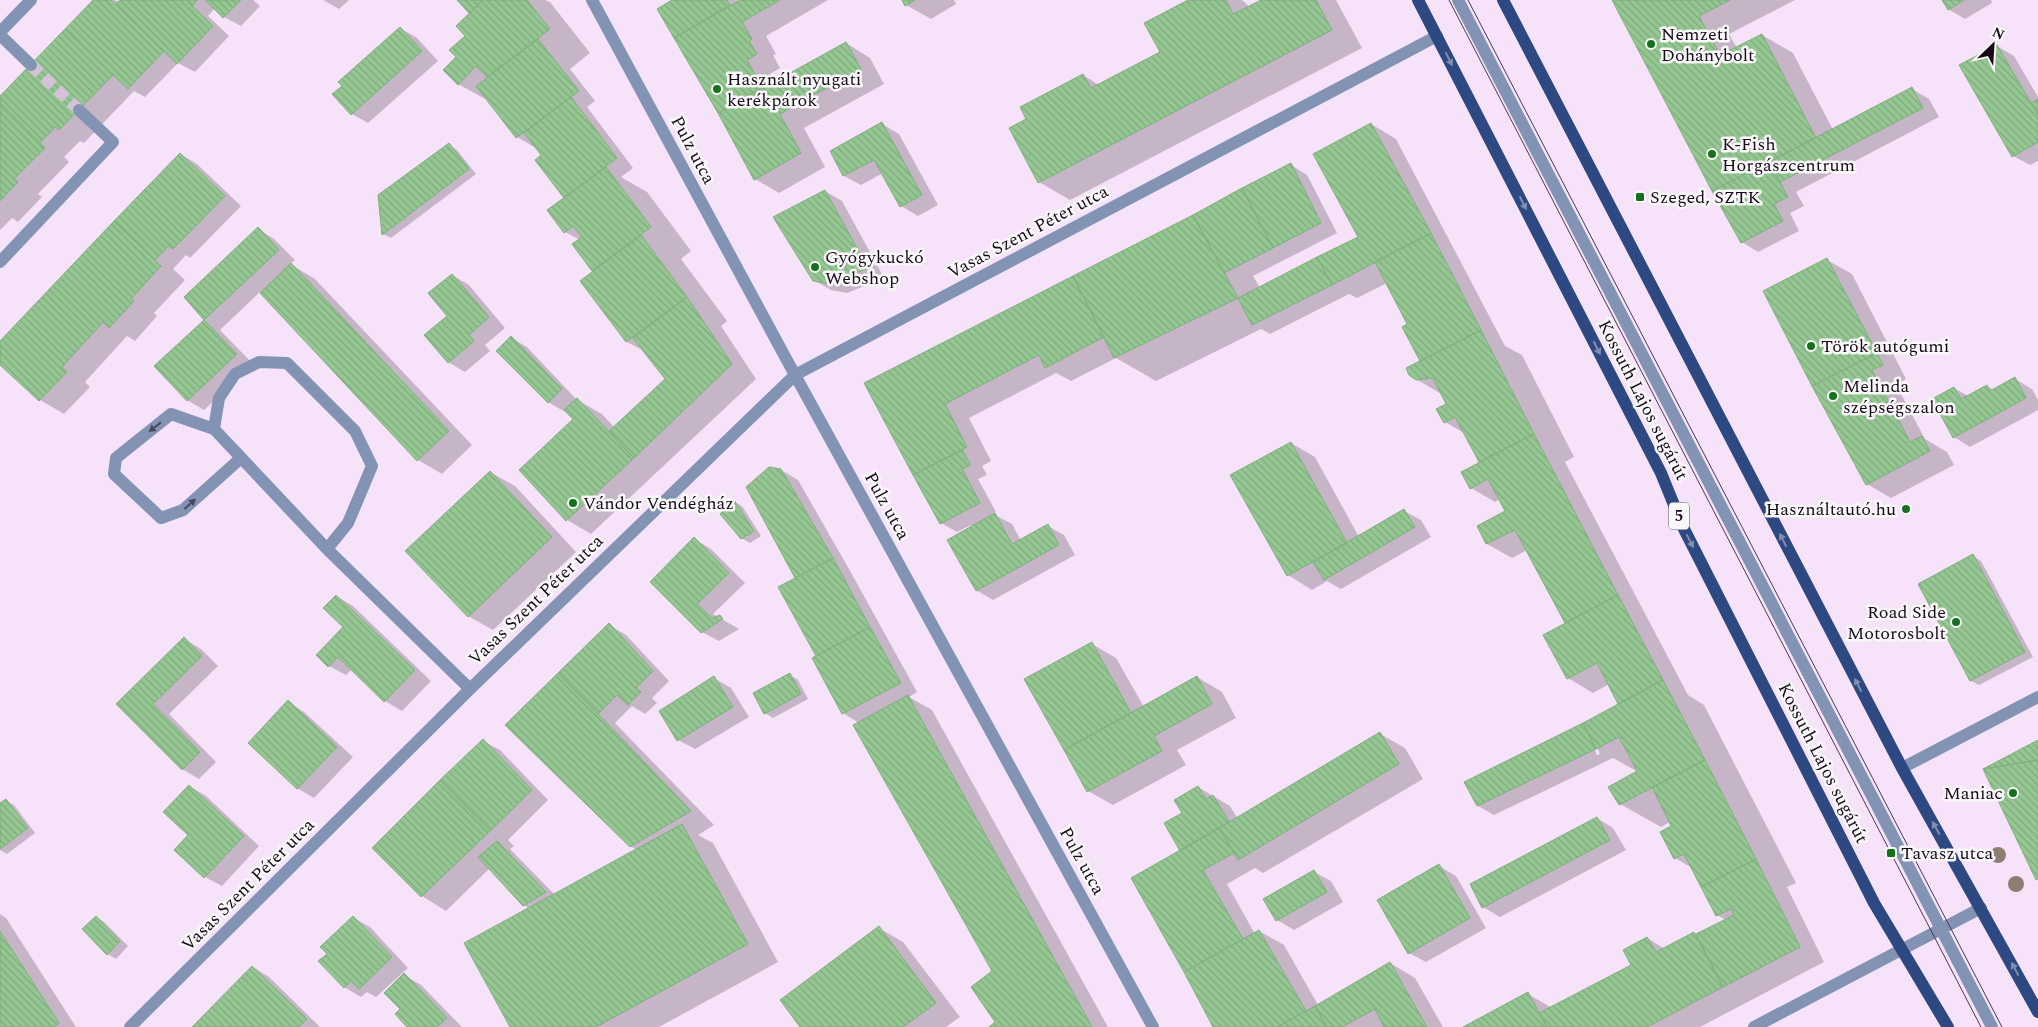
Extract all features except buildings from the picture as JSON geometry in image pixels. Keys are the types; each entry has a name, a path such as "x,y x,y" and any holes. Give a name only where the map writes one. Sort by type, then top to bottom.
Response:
{"main road":[{"name":"Kossuth Lajos sugárút","path":"1418,0 1661,472 1683,527 1874,903 1948,1027"},
{"path":"1506,1 1902,768 2038,1012"}],"street":[{"path":"31,0 0,34 31,65"},
{"name":"Pulz utca","path":"592,0 795,375 1153,1027"},
{"name":"Kossuth Lajos sugárút","path":"1458,0 1992,1027"},
{"name":"Vasas Szent Péter utca","path":"130,1027 470,689 795,375 1437,36"},
{"path":"0,262 113,142 79,110"},
{"path":"214,429 218,398 235,374 259,362 288,363 355,431 372,466 348,523 327,549"},
{"path":"241,458 183,510 161,518 114,474 116,458 172,414 214,429 327,549 470,689"},
{"path":"1902,768 2038,697"},
{"path":"1754,1027 1981,908"}],"tunnel":[{"path":"31,65 79,110"}],"tram line":[{"path":"1449,0 1981,1027"},
{"path":"1468,0 2002,1027"}],"place":[{"name":"Nemzeti Dohánybolt","path":"1651,44"},
{"name":"Használt nyugati kerékpárok","path":"717,89"},
{"name":"K-Fish Horgászcentrum","path":"1712,154"},
{"name":"Szeged, SZTK","path":"1640,197"},
{"name":"Gyógykuckó Webshop","path":"815,267"},
{"name":"Török autógumi","path":"1811,346"},
{"name":"Melinda szépségszalon","path":"1833,396"},
{"name":"Vándor Vendégház","path":"573,503"},
{"name":"Használtautó.hu","path":"1906,509"},
{"name":"Road Side Motorosbolt","path":"1956,622"},
{"name":"Maniac","path":"2013,793"},
{"name":"Tavasz utca","path":"1891,853"}]}
